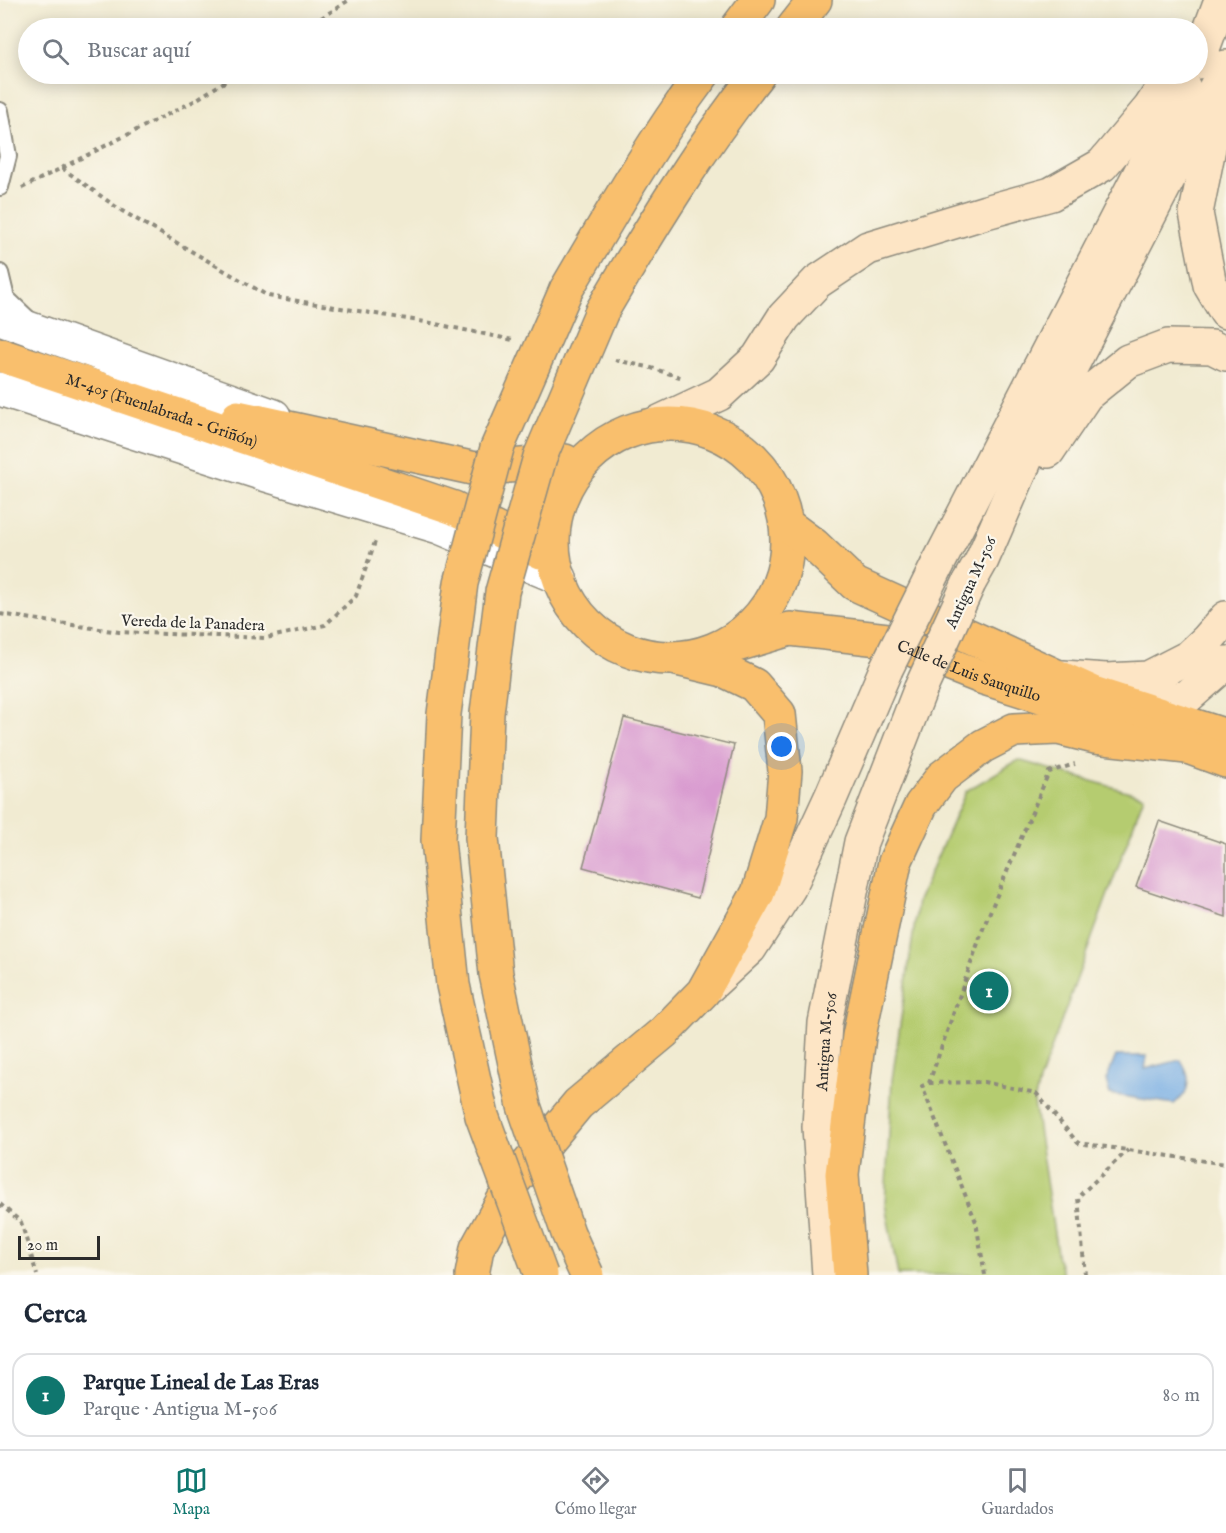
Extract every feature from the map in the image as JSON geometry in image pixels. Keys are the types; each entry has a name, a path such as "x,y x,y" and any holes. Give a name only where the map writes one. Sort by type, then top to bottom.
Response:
{"main road":[{"path":"744,18 758,0"},
{"path":"801,18 815,0"},
{"path":"541,1275 482,1116 453,985 438,840 444,714 461,583 497,448 566,290 634,176 695,84"},
{"path":"587,1275 568,1233 524,1106 496,974 482,838 487,713 502,592 540,458 602,311 658,214 722,119 750,84"},
{"path":"0,355 80,383"},
{"name":"M-405 (Fuenlabrada - Griñón)","path":"80,383 476,469 584,460"},
{"name":"M-405 (Fuenlabrada - Griñón)","path":"80,383 454,508 557,568"},
{"path":"472,1275 477,1248 514,1181 578,1104 664,1032 703,992 758,893 781,818 785,771 780,714 754,685 723,670 691,657 636,654 601,637 572,608 557,568 552,538 561,497 584,460 608,441 652,425 698,427 717,434 752,457 778,498 787,525 787,544 782,574 773,597 747,630 691,657"},
{"name":"Calle de Luis Sauquillo","path":"787,525 814,545 855,584 1063,677 1187,747 1226,760"},
{"name":"Calle de Luis Sauquillo","path":"691,657 790,629 888,640 981,677 1095,713 1134,716 1226,736"},
{"path":"850,1275 842,1174 859,1036 895,862 921,805 942,777 983,746 1014,729 1058,728 1095,737 1187,747"}],"street":[{"path":"1208,18 1220,0"},
{"path":"1208,32 1220,0"},
{"name":"Antigua M-506","path":"829,1275 819,1127 825,1023 861,842 920,690 976,572 1038,431 1226,67"},
{"path":"652,425 723,391 758,358 784,317 817,282 868,248 1051,194 1102,165 1150,108 1166,84"},
{"name":"Antigua M-506","path":"703,992 750,948 789,888 886,669 1187,84"},
{"path":"1226,103 1210,143 1196,213 1210,285 1226,312"},
{"path":"0,318 333,437"},
{"path":"976,572 1055,440 1086,395 1128,361 1168,346 1212,347 1226,354"},
{"path":"0,389 267,476 439,527 557,568"},
{"path":"1063,677 1106,680 1148,678 1189,657 1226,618"},
{"path":"1134,716 1187,697 1226,663"}],"lane":[{"path":"0,111 8,156 0,187"},
{"path":"0,273 6,298 42,333"}],"path":[{"path":"322,18 350,0"},
{"path":"21,189 194,101 221,84"},
{"path":"62,168 119,209 268,296 431,323 522,342"},
{"path":"614,360 648,367 723,391"},
{"name":"Vereda de la Panadera","path":"0,614 119,632 266,638 325,625 356,596 386,511"},
{"path":"929,1083 984,926 1049,772 1079,762"},
{"path":"985,1275 976,1222 922,1086 929,1083 984,1082 1036,1093 1078,1143 1226,1164"},
{"path":"1085,1275 1078,1197 1128,1150"},
{"path":"0,1204 21,1222 37,1275"}],"green space":[{"path":"1018,760 1144,796 1039,1082 1034,1102 1058,1259 1063,1275 898,1275 885,1204 892,1080 918,901 966,791"}],"water":[{"path":"1116,1056 1147,1056 1145,1069 1180,1060 1188,1076 1185,1094 1174,1104 1110,1094 1106,1080"}],"building":[{"path":"624,718 734,745 698,898 583,867"},
{"path":"1159,821 1226,844 1226,917 1136,887"}],"place":[{"name":"Parque Lineal de Las Eras","path":"989,991"}]}
